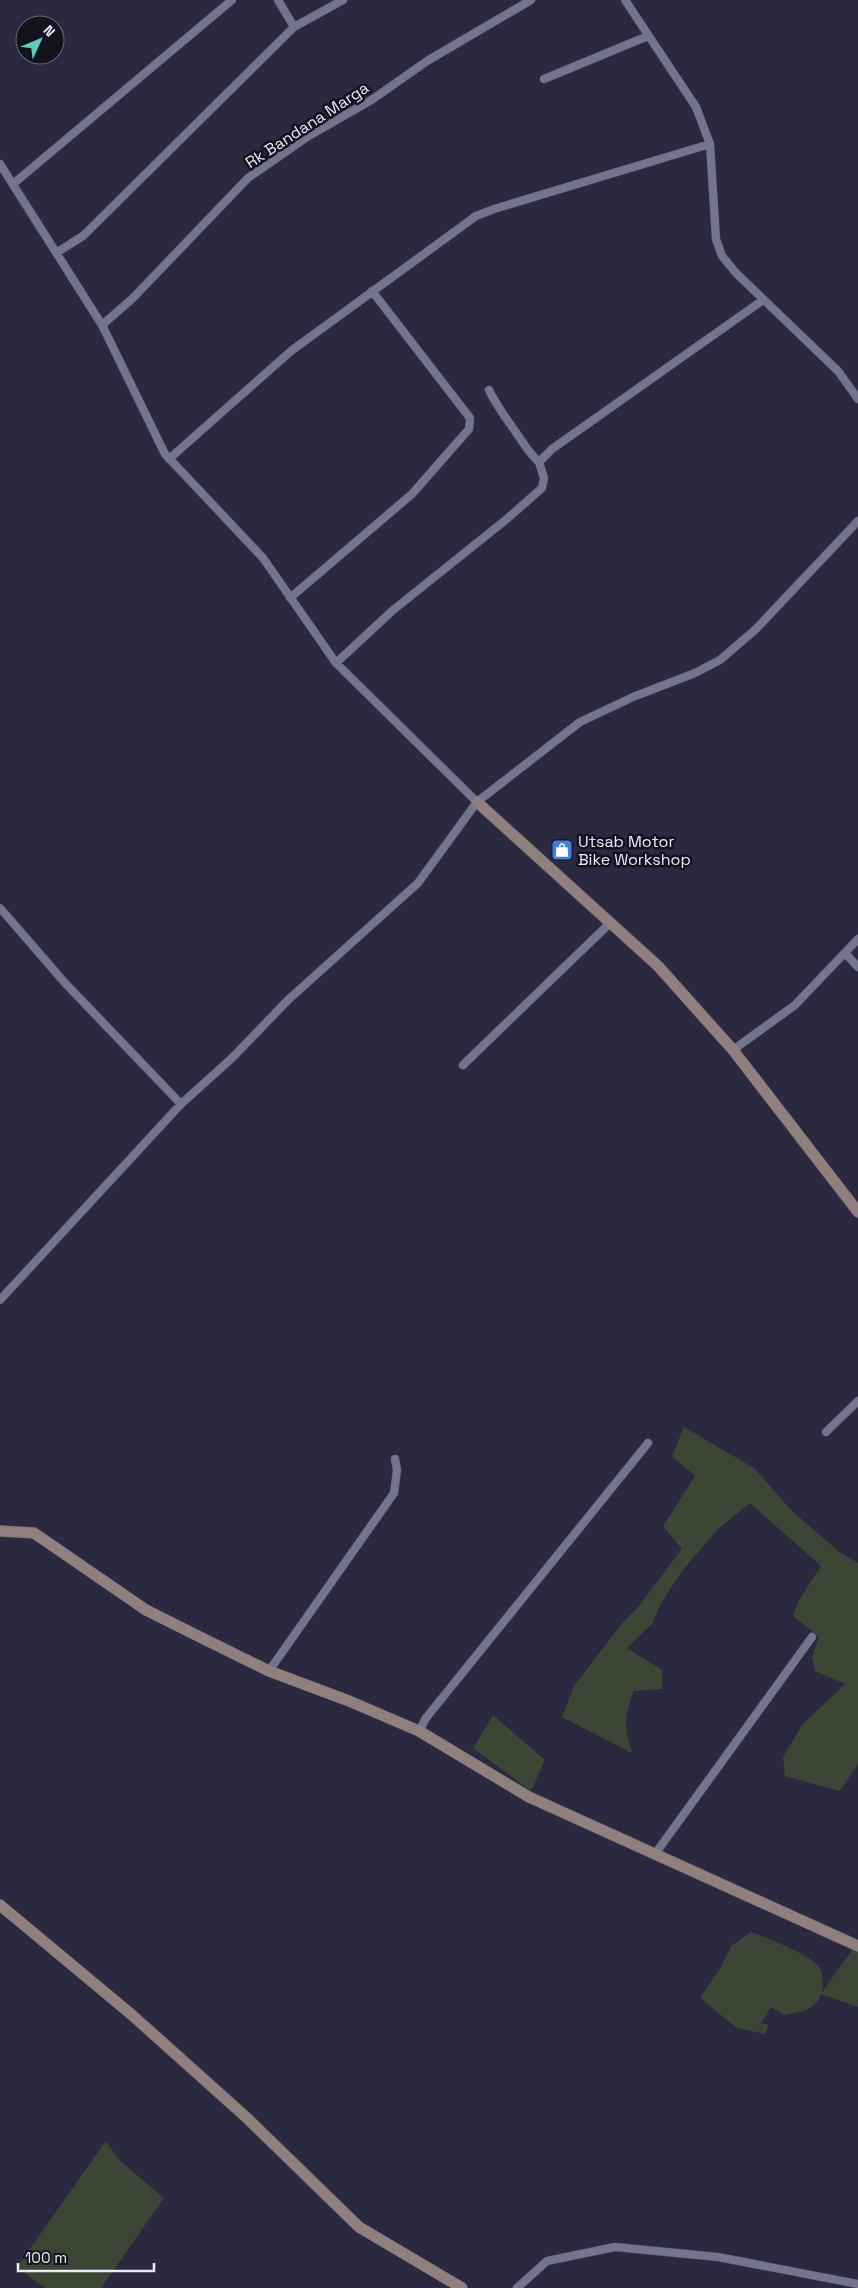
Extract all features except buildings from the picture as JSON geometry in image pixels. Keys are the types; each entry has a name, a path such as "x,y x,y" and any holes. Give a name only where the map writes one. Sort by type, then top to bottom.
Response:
{"street":[{"path":"13,184 232,0"},
{"path":"278,0 294,27"},
{"path":"56,253 83,236 294,27 343,0"},
{"name":"Rk Bandana Marga","path":"102,325 132,299 248,178 307,137 373,99 427,61 531,0"},
{"path":"625,0 696,107 710,144 716,239 722,256 736,274 838,371 858,399"},
{"path":"544,79 648,36"},
{"path":"169,459 291,351 476,216 710,144"},
{"path":"0,164 102,325 165,454 263,558 336,663 478,802 658,966 733,1050 858,1212"},
{"path":"290,598 412,494 469,429 470,418 372,291"},
{"path":"539,462 552,449 763,300"},
{"path":"336,663 392,611 508,518 542,488 544,478 539,462 526,450 518,434 495,402 489,390"},
{"path":"0,1300 181,1104 232,1058 288,1000 418,883 478,802 580,722 633,696 695,673 720,660 756,629 858,521"},
{"path":"0,908 65,983 181,1104"},
{"path":"463,1064 610,923"},
{"path":"733,1050 795,1005 858,939"},
{"path":"845,953 858,967"},
{"path":"826,1432 858,1401"},
{"path":"419,1731 433,1710 648,1443"},
{"path":"269,1671 394,1494 397,1470 395,1459"},
{"path":"0,1531 34,1532 146,1610 269,1671 349,1701 419,1731 529,1797 858,1946"},
{"path":"655,1854 812,1637"},
{"path":"0,1905 140,2021 247,2118 359,2227 462,2288"},
{"path":"517,2288 547,2261 615,2247 718,2257 858,2284"}],"green space":[{"path":"684,1427 754,1468 791,1510 838,1551 858,1563 858,1764 840,1791 785,1776 783,1757 802,1725 845,1684 815,1671 812,1657 819,1637 793,1616 798,1602 821,1566 750,1503 718,1529 682,1571 660,1605 652,1624 627,1648 662,1670 662,1689 634,1691 626,1722 632,1753 562,1717 574,1686 682,1549 663,1526 695,1476 672,1456"},
{"path":"493,1715 545,1760 531,1791 473,1748"},
{"path":"751,1932 787,1947 813,1961 818,1966 822,1975 822,1992 858,1942 858,2007 821,1994 815,2004 802,2012 784,2015 771,2007 761,2023 769,2025 765,2034 737,2028 700,1998 721,1967 731,1946"},
{"path":"106,2141 120,2161 164,2198 101,2288 45,2288 17,2267"}],"place":[{"name":"Utsab Motor Bike Workshop","path":"562,850"}]}
